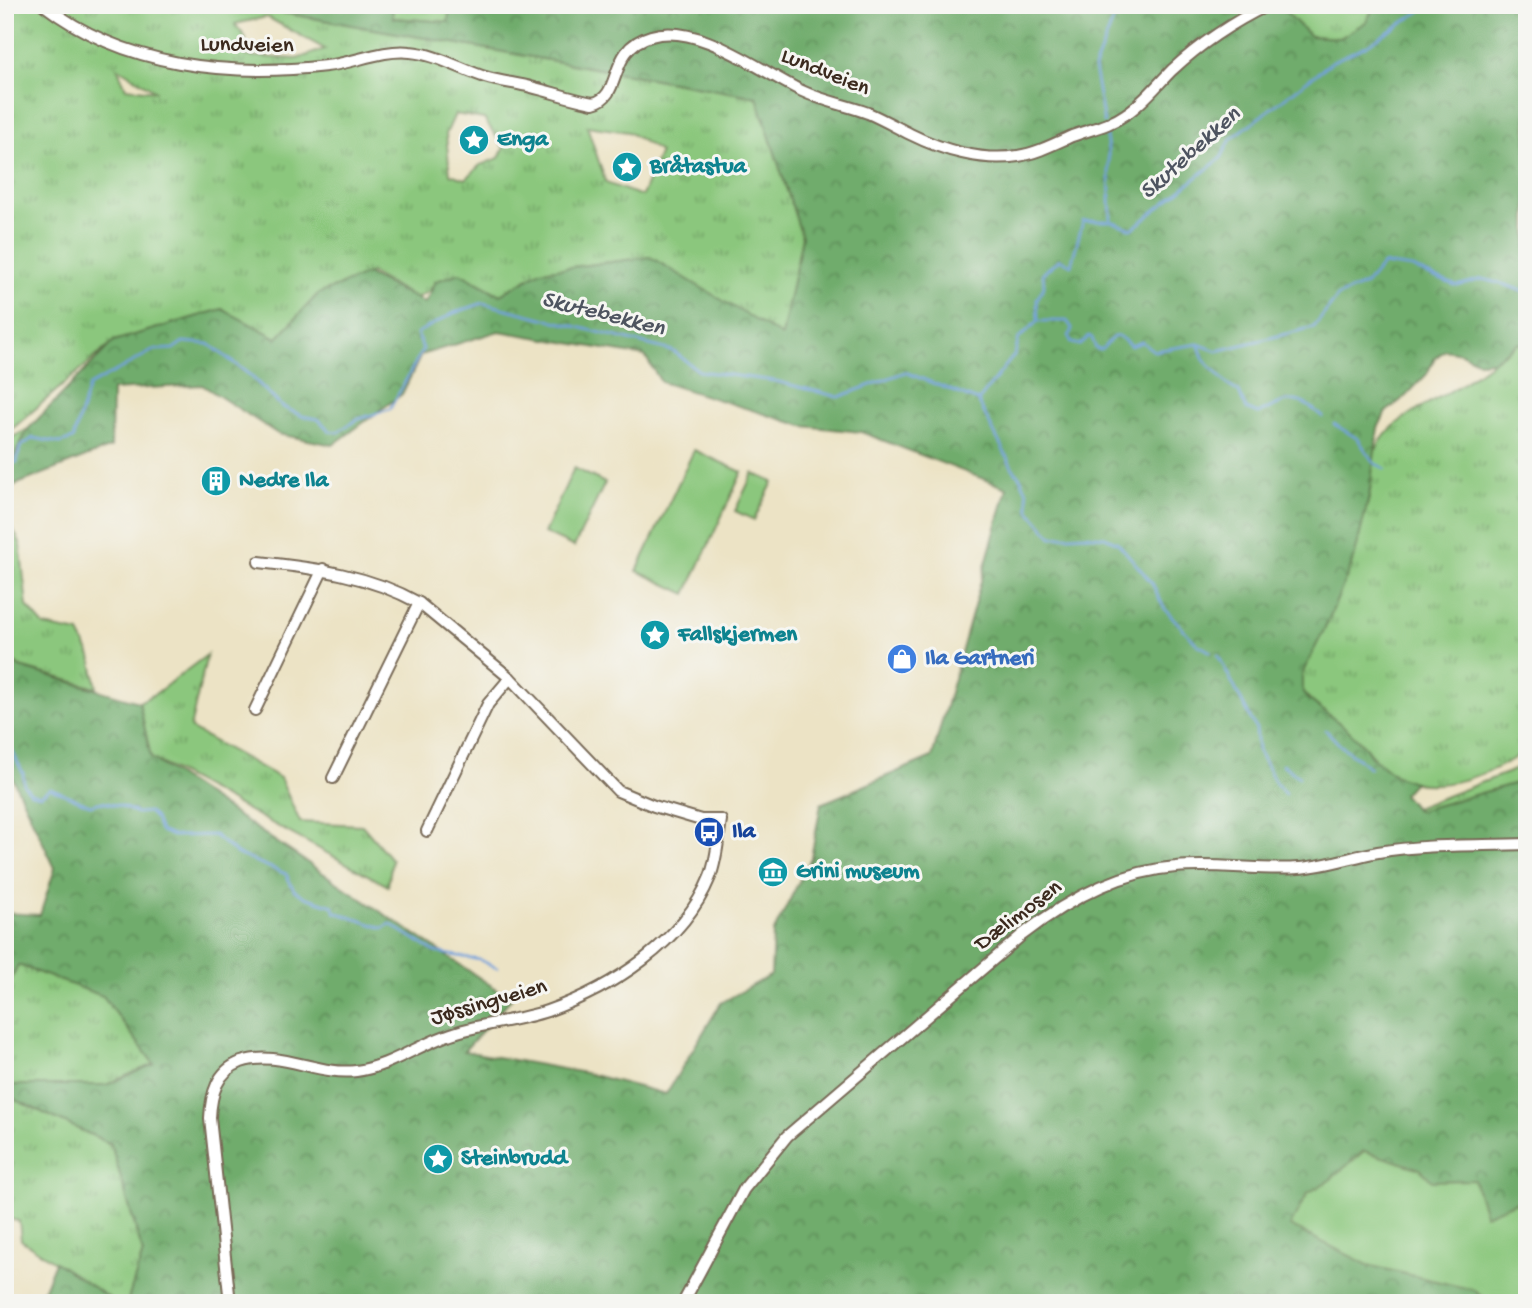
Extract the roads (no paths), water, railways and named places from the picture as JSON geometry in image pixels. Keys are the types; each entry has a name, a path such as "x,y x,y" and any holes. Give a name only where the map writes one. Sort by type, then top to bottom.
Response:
{"street":[{"name":"Lundveien","path":"44,5 65,20 110,44 164,61 219,68 300,68 350,62 396,52 411,52 486,77 593,103 602,101 609,93 625,52 637,42 652,36 686,36 719,46 801,91 868,113 929,143 965,154 993,158 1038,152 1127,114 1173,69 1229,25 1268,5"},
{"name":"Jøssingveien","path":"230,1303 210,1118 213,1092 224,1073 238,1063 256,1059 288,1061 342,1072 365,1070 444,1036 562,1005 625,971 671,937 697,903 710,876 721,820 701,820 654,806 618,791 510,678 419,603 374,583 323,569 259,562"},
{"path":"255,710 323,569"},
{"path":"333,778 419,603"},
{"path":"427,831 488,704 510,678"},
{"name":"Dælimosen","path":"683,1303 744,1189 787,1136 1022,935 1064,905 1126,877 1174,867 1300,868 1378,852 1424,847 1527,844"}],"waterway":[{"path":"1104,123 1094,68 1115,16 1123,9 1135,5"},
{"name":"Skutebekken","path":"5,465 17,462 20,447 33,438 60,443 73,439 89,386 154,350 173,349 183,342 209,344 251,376 281,406 302,416 318,419 330,431 338,432 356,420 390,409 423,349 417,333 454,313 483,303 673,351 699,371 775,381 839,397 905,372 978,401 1015,354 1019,338 1038,321 1037,299 1044,287 1043,273 1060,259 1071,265 1083,221 1111,221 1132,229 1221,158 1231,139 1333,61 1366,46 1430,5"},
{"path":"1105,130 1111,221"},
{"path":"1038,321 1067,321 1072,328 1069,337 1072,343 1080,345 1089,336 1096,349 1101,350 1113,337 1119,336 1131,346 1142,342 1154,351 1198,344 1217,351 1314,327 1338,296 1366,284 1383,264 1412,268 1457,286 1482,279 1527,293"},
{"path":"1199,346 1204,360 1229,386 1239,392 1246,409 1258,414 1277,404 1292,401 1306,405 1323,417"},
{"path":"978,401 1021,479 1027,492 1029,510 1052,537 1085,535 1105,537 1118,543 1152,583 1164,608 1197,644 1211,652"},
{"path":"1334,424 1358,439 1374,463 1386,469"},
{"path":"1218,655 1256,729 1258,750 1275,782 1285,794"},
{"path":"1326,730 1340,745 1370,768"},
{"path":"5,736 23,773 24,785 31,793 41,795 50,788 90,805 102,802 137,813 149,812 155,818 160,831 173,836 214,835 237,854 286,874 294,890 305,897 333,906 335,912 383,928 390,924 435,952 480,960 497,968"},
{"path":"1282,764 1299,777"}],"place":[{"name":"Enga","path":"474,140"},
{"name":"Bråtastua","path":"627,167"},
{"name":"Nedre Ila","path":"216,481"},
{"name":"Fallskjermen","path":"655,635"},
{"name":"Ila Gartneri","path":"902,659"},
{"name":"Ila","path":"709,832"},
{"name":"Grini museum","path":"773,872"},
{"name":"Steinbrudd","path":"438,1159"}]}
